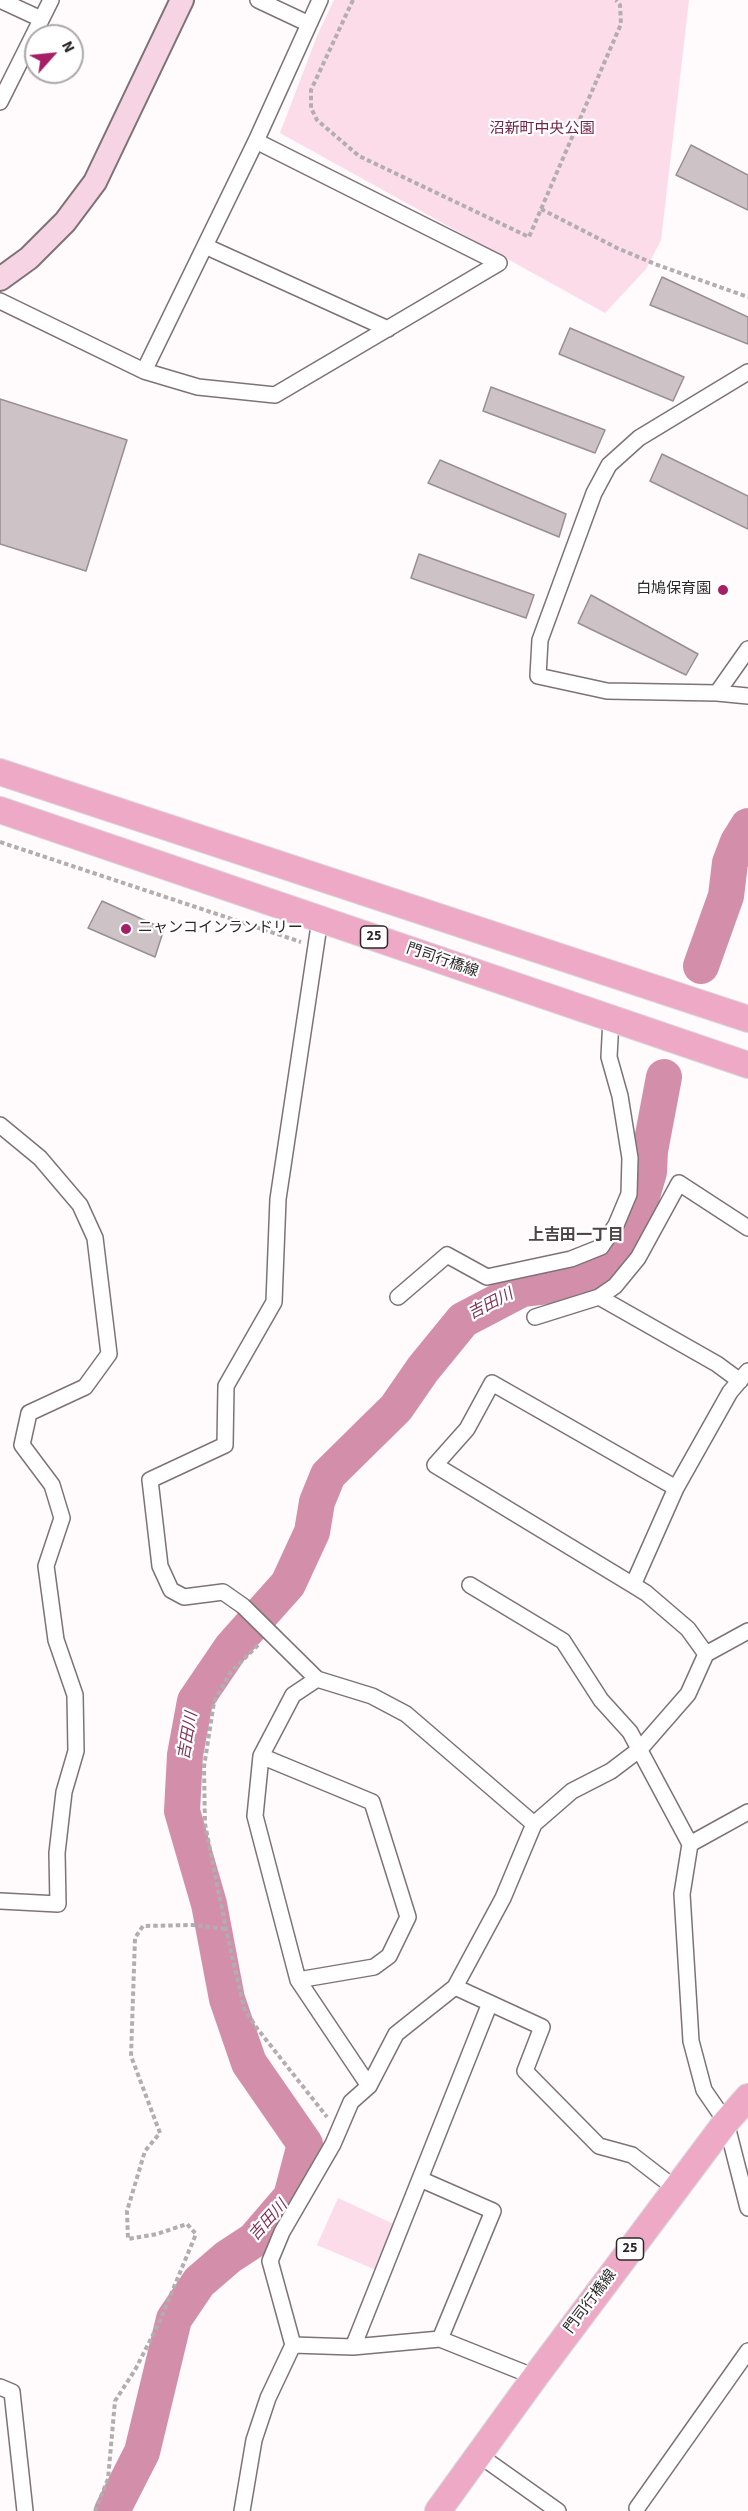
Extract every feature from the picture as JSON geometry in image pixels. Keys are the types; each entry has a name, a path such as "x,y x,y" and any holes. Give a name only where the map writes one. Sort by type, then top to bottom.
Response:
{"main road":[{"path":"0,772 748,1019"},
{"name":"門司行橋線","path":"0,810 748,1065"},
{"name":"門司行橋線","path":"438,2511 534,2377 726,2122 748,2097"}],"street":[{"path":"0,0 41,20"},
{"path":"0,102 51,0"},
{"path":"0,279 29,258 65,222 94,182 182,0"},
{"path":"258,0 309,24"},
{"path":"144,371 256,141 320,0"},
{"path":"0,301 144,371 198,387 274,395 499,263 256,141"},
{"path":"205,246 388,329"},
{"path":"748,372 639,438 609,465 594,493 540,640 538,676 607,691 717,693 748,696"},
{"path":"717,693 748,649"},
{"path":"321,919 278,1199 274,1302 226,1386 225,1445 150,1480 160,1566 171,1590 184,1596 223,1592 243,1606 317,1678 372,1696 406,1714 534,1824"},
{"path":"398,1298 447,1255 487,1277 571,1259 601,1247 616,1225 629,1194 630,1158 620,1095 609,1057 611,1019"},
{"path":"0,1125 40,1158 80,1205 95,1238 109,1354 85,1387 29,1413 22,1444 52,1485 62,1518 46,1566 56,1640 75,1695 76,1751 64,1792 58,1842 58,1904 0,1901"},
{"path":"535,1317 599,1297 615,1286 638,1257 679,1183 748,1228"},
{"path":"599,1297 717,1364 744,1376 730,1392 676,1488 633,1585"},
{"path":"676,1488 492,1383 467,1430 435,1465 646,1593 688,1629 706,1654"},
{"path":"470,1585 563,1641 601,1700 630,1732 690,1844 682,1894 691,2041 704,2090 726,2122 748,2208"},
{"path":"242,2511 254,2440 268,2398 292,2345 270,2261 282,2232 333,2144 351,2102 369,2086 396,2034 455,1987 503,1898 534,1824 572,1791 612,1771 640,1749 688,1694 706,1654 748,1631"},
{"path":"317,1678 293,1695 261,1756 255,1816 298,1980 369,2086"},
{"path":"261,1756 372,1802 408,1917 389,1956 374,1967 298,1980"},
{"path":"690,1844 748,1812"},
{"path":"455,1987 542,2027 525,2071 599,2146 632,2155 676,2189"},
{"path":"353,2347 490,2003"},
{"path":"420,2179 493,2211 440,2339"},
{"path":"292,2345 353,2347 440,2339 534,2377"},
{"path":"633,2510 748,2351"},
{"path":"0,2387 12,2392 25,2511"},
{"path":"479,2455 558,2511"},
{"path":"633,2510 654,2511"}],"path":[{"path":"353,0 311,90 311,108 317,120 359,156 529,237 621,24 620,5 616,0"},
{"path":"541,209 636,256 748,297"},
{"path":"0,842 316,947"},
{"path":"268,1632 230,1673 214,1702 204,1767 205,1824 244,2008 256,2027 338,2132"},
{"path":"95,2511 108,2479 115,2401 135,2370 159,2323 196,2234 187,2224 157,2234 128,2239 127,2211 145,2151 160,2133 131,2056 135,1938 143,1926 193,1925 226,1929"}],"green space":[{"name":"沼新町中央公園","path":"334,0 689,0 661,240 646,269 605,313 280,133 317,36"},
{"path":"338,2198 396,2225 376,2270 317,2245"}],"building":[{"path":"691,145 748,175 748,210 676,175"},
{"path":"662,277 748,317 748,344 650,305"},
{"path":"570,328 684,377 673,401 559,354"},
{"path":"491,387 605,430 595,453 483,411"},
{"path":"0,399 127,440 86,571 0,544"},
{"path":"662,454 748,496 748,529 650,481"},
{"path":"440,460 566,514 559,537 428,483"},
{"path":"419,554 534,595 526,618 411,578"},
{"path":"591,595 698,654 686,675 578,623"},
{"name":"ニャンコインランドリー","path":"102,901 164,929 155,957 88,928"}],"waterway":[{"name":"吉田川","path":"701,966 726,896 730,863 738,842 748,826"},
{"name":"吉田川","path":"112,2511 142,2452 174,2319 199,2282 228,2257 254,2240 291,2197 305,2144 249,2063 227,1999 209,1904 182,1811 185,1755 195,1701 231,1648 288,1584 312,1532 317,1502 328,1475 396,1408 423,1369 463,1320 522,1289 556,1285 577,1279 599,1269 612,1259 624,1243 635,1220 649,1172 650,1151 664,1077"}],"place":[{"name":"白鳩保育園","path":"723,590"},
{"name":"ニャンコインランドリー","path":"126,929"}],"district":[{"name":"上吉田一丁目","path":"576,1236"}]}
